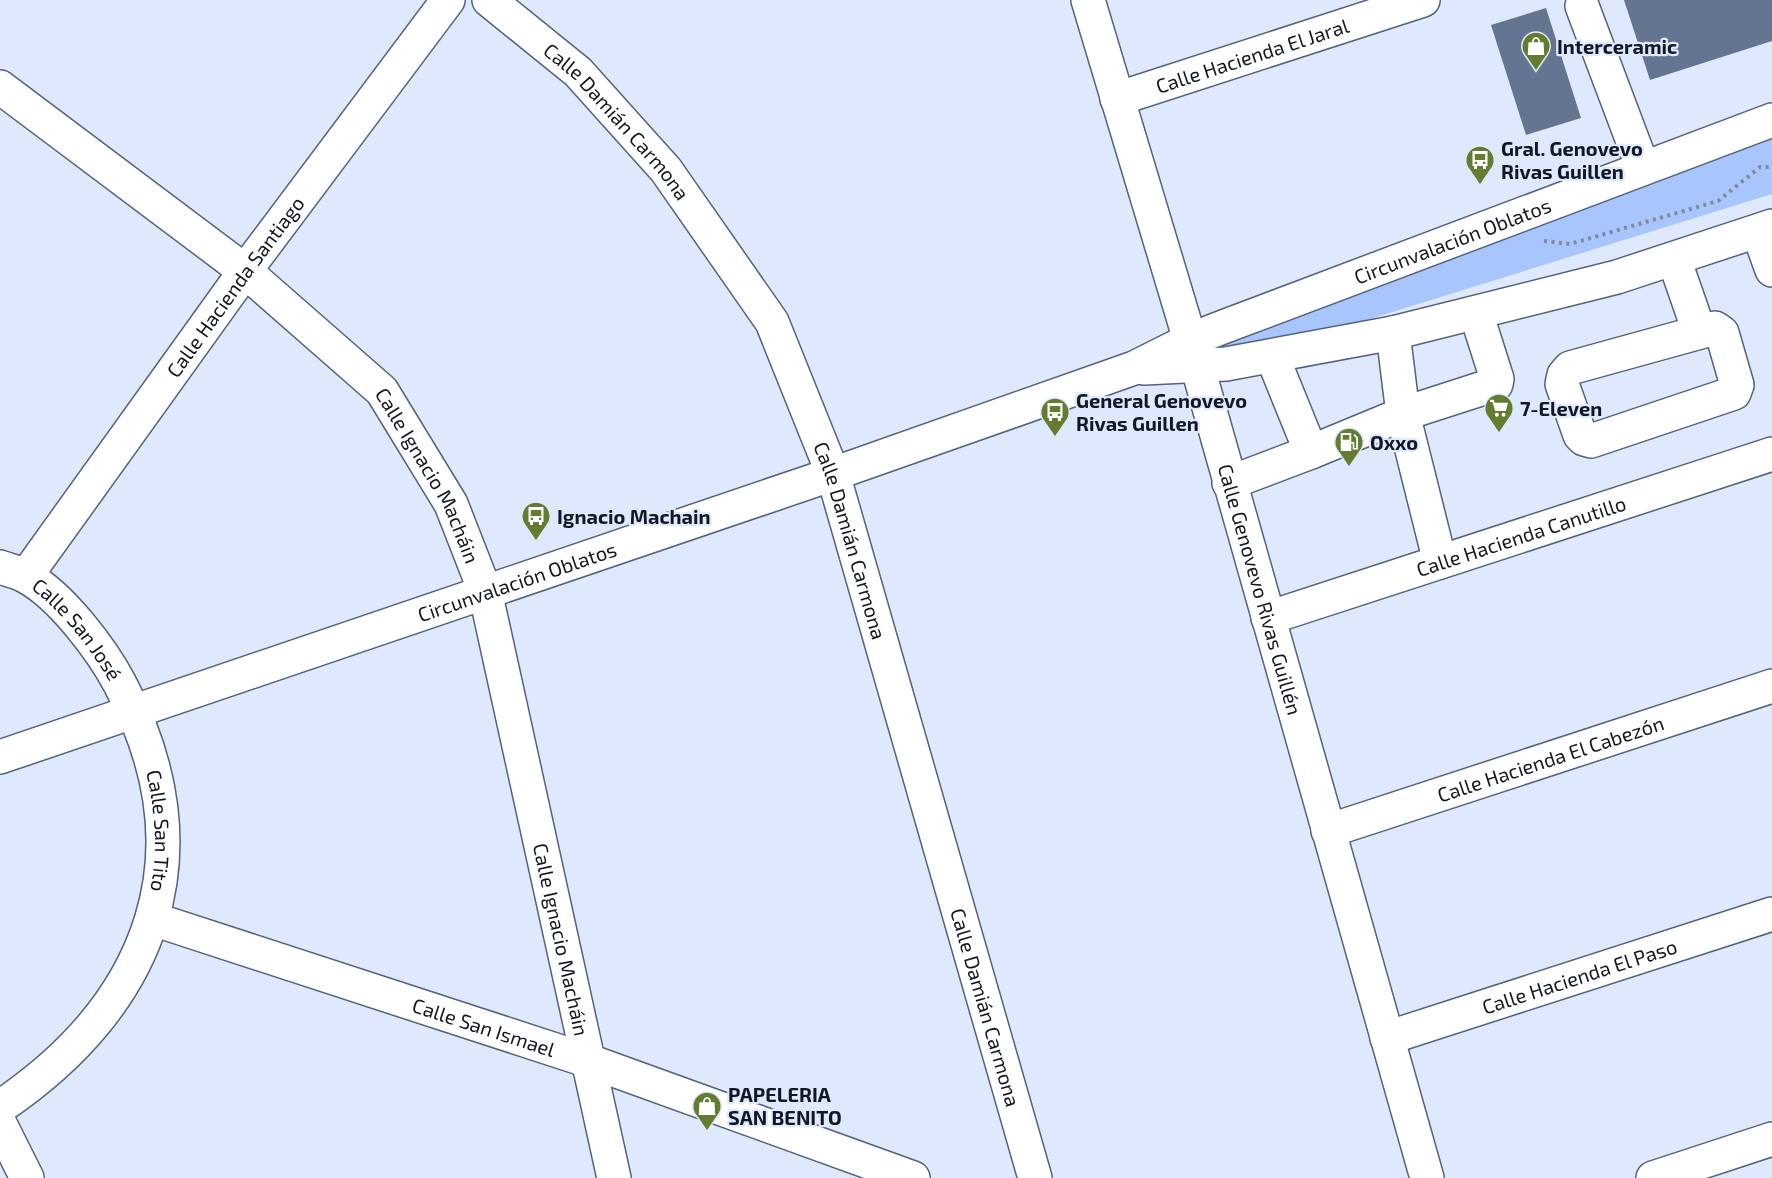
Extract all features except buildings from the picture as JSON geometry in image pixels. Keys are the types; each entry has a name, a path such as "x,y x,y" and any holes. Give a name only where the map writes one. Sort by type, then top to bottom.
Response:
{"street":[{"name":"Calle Hacienda Santiago","path":"13,572 245,271 448,0"},
{"name":"Calle Damián Carmona","path":"489,0 578,72 666,170 772,322 832,474 1035,1178"},
{"name":"Calle Genovevo Rivas Guillén","path":"1088,0 1193,353 1427,1178"},
{"name":"Calle Hacienda El Jaral","path":"1117,99 1423,0"},
{"path":"1582,6 1643,168"},
{"name":"Calle Ignacio Macháin","path":"0,87 245,271 382,391 451,504 484,591 614,1178"},
{"name":"Circunvalación Oblatos","path":"0,757 832,474 1134,368 1193,353 1643,168 1772,120"},
{"name":"Circunvalación Oblatos","path":"1193,353 1272,356 1393,333 1617,277 1765,229"},
{"path":"1765,229 1772,270"},
{"path":"1674,259 1699,331"},
{"path":"1229,483 1403,414 1496,384 1497,379 1476,312"},
{"path":"1715,328 1722,333 1737,385 1734,393 1591,441 1580,435 1562,384 1564,375 1570,368 1699,331 1715,328"},
{"path":"1393,333 1403,414 1440,562"},
{"path":"1272,356 1311,452"},
{"name":"Calle Hacienda Canutillo","path":"1268,618 1772,454"},
{"name":"Calle San José","path":"13,572 58,603 87,633 110,666 135,712"},
{"name":"Calle Hacienda El Cabezón","path":"1328,831 1772,686"},
{"name":"Calle San Tito","path":"0,1107 35,1083 75,1047 106,1010 134,967 153,919 163,860 161,813 152,766 135,712"},
{"name":"Calle Hacienda El Paso","path":"1387,1038 1772,914"},
{"name":"Calle San Ismael","path":"153,919 589,1061 913,1178"},
{"path":"0,1124 27,1178"},
{"path":"1653,1178 1772,1139"}],"path":[{"path":"1541,241 1569,244 1718,201 1760,167 1772,167"}],"shaded area":[{"path":"1772,137 1772,194 1241,359 1218,353 1231,335"}],"place":[{"name":"Interceramic","path":"1536,72"},
{"name":"Gral. Genovevo Rivas Guillen","path":"1480,186"},
{"name":"7-Eleven","path":"1499,434"},
{"name":"General Genovevo Rivas Guillen","path":"1055,438"},
{"name":"Oxxo","path":"1349,468"},
{"name":"Ignacio Machain","path":"536,542"},
{"name":"PAPELERIA SAN BENITO","path":"707,1132"}]}
